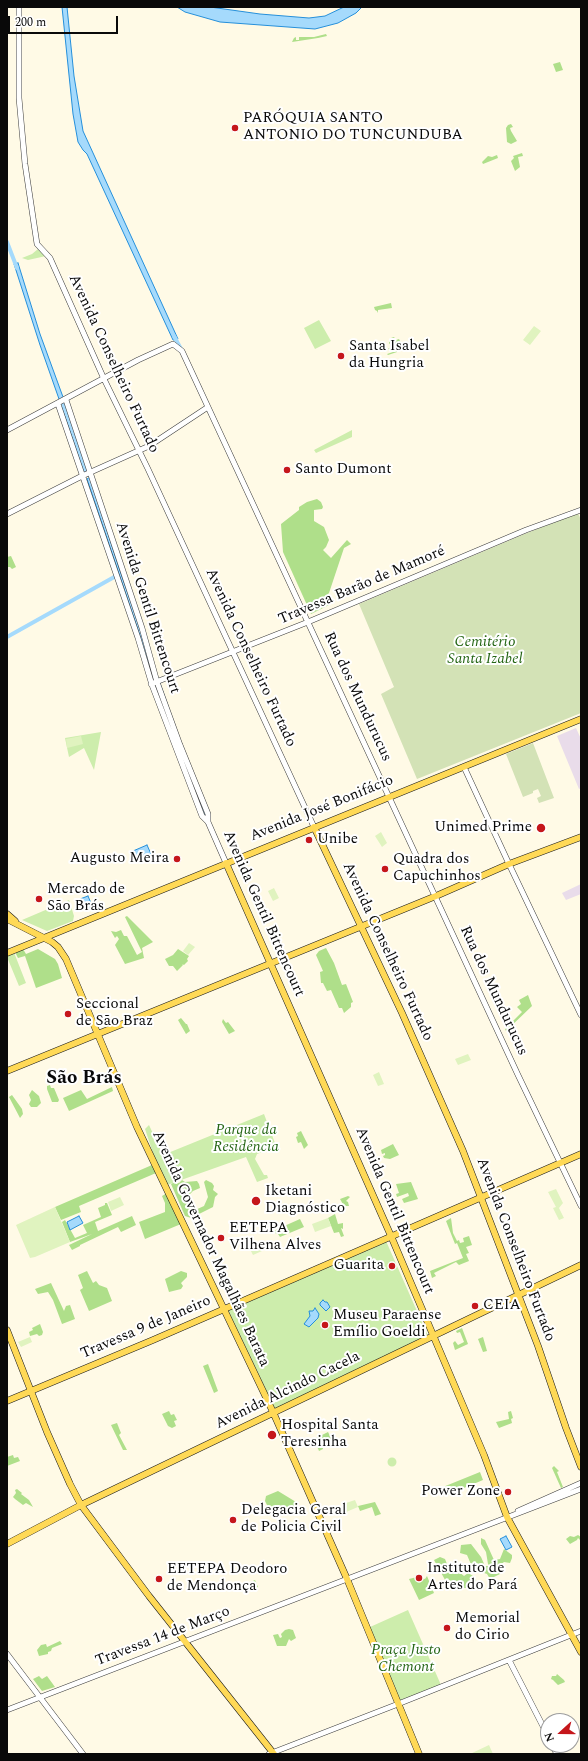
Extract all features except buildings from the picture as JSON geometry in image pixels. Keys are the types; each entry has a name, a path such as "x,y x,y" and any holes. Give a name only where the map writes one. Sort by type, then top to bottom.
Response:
{"main road":[{"name":"Avenida José Bonifácio","path":"7,953 43,937 581,719"},
{"name":"Avenida Conselheiro Furtado","path":"314,827 402,1013 482,1196 581,1467"},
{"path":"7,1072 271,962 436,896 509,864 581,837"},
{"name":"Avenida Gentil Bittencourt","path":"226,863 391,1236 484,1455 507,1517 581,1652"},
{"path":"7,914 13,918 17,924"},
{"name":"Avenida Governador Magalhães Barata","path":"7,919 55,944 66,960 137,1127 273,1412 347,1579 400,1704 419,1754"},
{"name":"Travessa 9 de Janeiro","path":"7,1401 224,1309 581,1154"},
{"name":"Avenida Alcindo Cacela","path":"7,1544 81,1505 581,1265"},
{"path":"7,1330 30,1392 70,1484 81,1505 149,1596 187,1642 272,1754"}],"street":[{"name":"Avenida Conselheiro Furtado","path":"19,10 18,98 25,164 37,244 50,258 104,379 233,651 314,827"},
{"name":"Rua dos Mundurucus","path":"104,379 138,360 173,344 182,351 581,1206"},
{"path":"7,430 104,379"},
{"name":"Avenida Gentil Bittencourt","path":"66,400 142,628 154,683"},
{"name":"Avenida Gentil Bittencourt","path":"58,404 154,683 208,814 208,822 226,863"},
{"path":"7,514 90,472 157,442 208,406"},
{"name":"Travessa Barão de Mamoré","path":"154,683 308,622 454,560 580,511"},
{"path":"464,767 581,1015"},
{"name":"Travessa 14 de Março","path":"507,1517 581,1483"},
{"name":"Travessa 14 de Março","path":"7,1710 40,1696 187,1642 581,1489"},
{"path":"272,1754 581,1631"},
{"path":"7,1654 83,1754"},
{"path":"510,1660 540,1720"}],"shaded area":[{"path":"576,728 581,739 581,788 579,789 557,736"},
{"path":"581,884 581,894 566,900 562,893"}],"green space":[{"path":"326,34 327,36 292,42 296,37 296,40 299,40 299,37 314,37"},
{"path":"560,62 563,70 556,72 553,64"},
{"path":"511,124 513,127 510,128 511,131 517,141 511,144 507,142 506,128"},
{"path":"522,153 523,156 518,157 520,167 515,171 511,161 514,158 513,156"},
{"path":"497,155 498,158 483,164 482,162 488,156 492,157"},
{"path":"38,249 46,256 28,260 22,258 32,254"},
{"path":"391,303 392,308 378,310 378,313 374,307"},
{"path":"319,320 331,341 315,349 304,328"},
{"path":"534,326 541,331 530,345 523,340"},
{"path":"394,337 396,340 399,339 401,343 405,344 398,348 397,352 388,355 387,354 396,351 395,347 383,351 392,347 389,343 391,338"},
{"path":"352,430 352,437 316,453 314,450"},
{"path":"317,499 321,502 323,507 322,509 314,510 314,521 324,527 329,540 323,550 331,558 347,540 351,544 344,548 329,593 326,596 329,605 311,614 283,552 281,524 299,510 299,507 307,502"},
{"name":"Cemitério Santa Izabel","path":"578,513 581,520 581,713 417,779 381,694 394,687 359,604"},
{"path":"11,556 16,567 12,569 7,567 7,557"},
{"path":"101,732 94,770 84,748 69,757 65,738"},
{"path":"81,736 83,744 67,748 66,739"},
{"path":"533,743 554,798 539,803 537,798 541,796 538,789 523,797 506,754"},
{"path":"381,832 387,843 382,847 375,836"},
{"path":"274,888 279,898 273,901 268,891"},
{"path":"69,900 74,916 73,921 47,931 22,920"},
{"path":"127,916 153,942 142,948 144,958 125,964 115,945 119,939 117,936 115,938 111,931 116,932 121,930 124,936 127,936 137,955 142,952 125,917"},
{"path":"189,943 195,947 188,955 183,951"},
{"path":"326,948 334,963 342,985 346,984 353,1002 351,1003 351,1007 344,1013 342,1008 339,1008 331,990 327,991 323,983 321,983 320,972 323,971 316,955 319,951"},
{"path":"23,949 26,954 38,949 55,959 62,978 36,988 25,956 18,958 15,952"},
{"path":"178,949 189,956 187,959 188,961 184,965 182,964 183,965 177,971 173,966 169,966 165,959 173,955"},
{"path":"13,950 26,983 19,986 7,957 7,953"},
{"path":"528,995 532,1006 506,1031 505,1029 522,1012 517,1007 521,1004 519,1000"},
{"path":"181,1018 187,1024 190,1031 186,1034 178,1020"},
{"path":"223,1019 226,1023 228,1022 235,1031 229,1034 222,1022"},
{"path":"468,1054 471,1060 458,1065 455,1059"},
{"path":"379,1072 384,1084 378,1086 373,1075"},
{"path":"50,1085 51,1088 54,1088 59,1100 58,1102 52,1102 47,1089 47,1086"},
{"path":"112,1087 113,1091 69,1111 63,1098 81,1090 87,1099"},
{"path":"32,1090 39,1096 41,1103 37,1107 31,1107 29,1104 31,1100 29,1095"},
{"path":"12,1095 22,1109 23,1114 20,1118 9,1097"},
{"name":"Parque da Residência","path":"264,1114 275,1143 260,1149 262,1152 257,1154 255,1159 264,1175 267,1175 268,1178 257,1182 246,1157 167,1185 155,1159 145,1129 149,1125 163,1155"},
{"path":"301,1131 308,1145 304,1149 301,1142 298,1143 296,1137 298,1136 297,1133"},
{"path":"393,1144 399,1155 390,1159 384,1158 383,1156 385,1153 382,1154 381,1150"},
{"path":"152,1165 156,1173 79,1206 81,1212 61,1220 55,1207"},
{"path":"182,1180 185,1182 197,1181 199,1184 200,1188 193,1191 187,1197 193,1211 204,1206 208,1197 204,1182 206,1180 212,1183 214,1186 213,1190 218,1194 215,1197 213,1207 191,1218 185,1216 171,1184 175,1182 179,1183"},
{"path":"411,1182 418,1199 404,1203 402,1199 409,1196 408,1193 397,1197 396,1194 399,1193 396,1184"},
{"path":"556,1189 563,1203 559,1208 564,1218 559,1220 553,1208 556,1207 548,1192"},
{"path":"167,1193 181,1224 145,1239 139,1222 165,1212 165,1203 162,1196"},
{"path":"348,1196 350,1197 346,1201 348,1202 349,1206 344,1206 340,1199"},
{"path":"120,1197 124,1205 111,1211 108,1202"},
{"path":"105,1203 107,1203 112,1215 95,1222 98,1231 132,1216 136,1225 121,1232 118,1227 72,1250 69,1245 92,1234 70,1242 62,1222 65,1220 75,1238 87,1233 83,1225 101,1217 98,1208 105,1205"},
{"path":"55,1207 70,1242 30,1258 16,1225"},
{"path":"335,1214 338,1224 343,1223 343,1229 341,1228 344,1236 341,1237 339,1232 334,1233 328,1218"},
{"path":"328,1218 331,1226 315,1232 312,1224"},
{"path":"451,1218 453,1233 457,1241 459,1240 460,1243 464,1242 463,1238 469,1236 472,1245 466,1247 469,1253 466,1254 469,1261 459,1265 456,1262 434,1273 436,1276 432,1278 430,1271 463,1258 457,1243 455,1244 446,1221"},
{"path":"300,1219 304,1227 280,1237 274,1231 278,1229 277,1226 281,1225 282,1227"},
{"path":"386,1241 428,1336 275,1409 228,1310"},
{"path":"260,1245 262,1251 253,1255 250,1249"},
{"path":"87,1271 93,1283 96,1281 99,1285 107,1288 112,1301 89,1311 80,1290 83,1288 78,1275"},
{"path":"181,1271 187,1273 187,1277 181,1283 183,1286 181,1289 169,1292 165,1279"},
{"path":"51,1283 64,1311 66,1306 70,1305 75,1319 62,1324 53,1300 48,1292 38,1294 35,1289"},
{"path":"40,1324 43,1332 42,1335 39,1336 37,1334 30,1336 29,1332 33,1330 32,1328"},
{"path":"462,1328 468,1344 455,1350 453,1343 455,1341 458,1345 464,1342 460,1332 457,1333 456,1331"},
{"path":"30,1337 32,1342 21,1347 18,1342"},
{"path":"483,1337 487,1351 483,1352 478,1339"},
{"path":"208,1364 218,1391 214,1393 203,1366"},
{"path":"169,1411 171,1415 174,1414 177,1420 174,1421 176,1426 172,1428 168,1426 162,1414"},
{"path":"511,1411 513,1418 511,1419 512,1423 499,1428 496,1422 509,1419 508,1412"},
{"path":"117,1423 121,1433 119,1435 127,1450 123,1450 111,1425"},
{"path":"328,1432 333,1442 322,1444 323,1449 319,1451 314,1439"},
{"path":"13,1455 14,1458 18,1457 20,1461 7,1466 7,1457"},
{"path":"392,1457 397,1462 392,1467 387,1462"},
{"path":"554,1466 559,1471 557,1472 563,1487 561,1488 552,1468"},
{"path":"480,1472 483,1480 447,1495 443,1487"},
{"path":"17,1489 29,1500 33,1507 26,1503 23,1505 13,1497 16,1493 15,1490"},
{"path":"278,1491 296,1502 295,1507 290,1510 284,1510 267,1516 265,1507 268,1507 265,1501 266,1496"},
{"path":"355,1500 358,1507 346,1512 343,1504"},
{"path":"375,1502 381,1514 375,1516 372,1507 360,1511 358,1506"},
{"path":"578,1535 581,1537 580,1540 578,1538 570,1544 566,1539 570,1536 574,1537"},
{"path":"481,1538 485,1540 494,1560 500,1559 504,1549 512,1555 510,1563 504,1562 499,1566 500,1574 490,1579 487,1574 473,1569 467,1555 460,1553 461,1545 471,1544 481,1557 485,1566 490,1566 488,1564 486,1552 481,1544"},
{"path":"440,1557 445,1559 449,1569 453,1573 458,1571 464,1576 468,1573 473,1576 476,1580 471,1588 460,1588 455,1584 449,1587 434,1560"},
{"path":"427,1576 434,1593 419,1600 409,1579 417,1577 425,1579"},
{"path":"255,1580 258,1587 253,1590 249,1590 247,1584"},
{"name":"Praça Justo Chemont","path":"408,1610 441,1685 401,1702 370,1627"},
{"path":"285,1630 293,1630 296,1638 291,1641 289,1639 286,1646 277,1646 273,1635 278,1634 280,1638 282,1637 281,1634"},
{"path":"60,1641 62,1644 52,1648 48,1654 39,1656 37,1650 41,1645 46,1644 47,1647"},
{"path":"557,1674 565,1682 558,1685 551,1679 552,1676 556,1676"},
{"path":"39,1676 42,1679 47,1676 55,1687 42,1691 33,1679"},
{"path":"489,1745 493,1754 470,1754"}],"water":[{"path":"62,7 67,7 74,76 83,131 178,339 176,340 173,340 87,154 78,142 73,114"},
{"path":"177,7 210,7 260,14 309,18 325,16 344,7 362,7 356,13 338,23 315,29 220,22 185,12"},
{"path":"18,263 40,334 63,397 59,399 14,264"},
{"path":"66,406 88,471 84,473 62,408"},
{"path":"90,477 120,571 207,816 204,817 153,684 140,636 87,479"},
{"path":"147,845 151,854 137,859 133,851"},
{"path":"88,896 93,908 85,911 80,899"},
{"path":"79,1216 83,1223 70,1230 67,1222"},
{"path":"323,1300 327,1302 330,1307 326,1311 320,1305"},
{"path":"315,1308 319,1314 318,1318 309,1327 304,1324 310,1316 309,1311 313,1311"},
{"path":"506,1536 512,1547 506,1550 500,1539"}],"waterway":[{"path":"7,242 17,268"},
{"path":"174,336 182,351"},
{"path":"61,398 66,412"},
{"path":"7,637 116,576"}],"place":[{"name":"PARÓQUIA SANTO ANTONIO DO TUNCUNDUBA","path":"235,128"},
{"name":"Santa Isabel da Hungria","path":"341,356"},
{"name":"Santo Dumont","path":"287,470"},
{"name":"Unimed Prime","path":"541,828"},
{"name":"Unibe","path":"309,840"},
{"name":"Augusto Meira","path":"177,859"},
{"name":"Quadra dos Capuchinhos","path":"385,869"},
{"name":"Mercado de São Brás","path":"39,899"},
{"name":"Seccional de São Braz","path":"68,1014"},
{"name":"Iketani Diagnóstico","path":"256,1201"},
{"name":"EETEPA Vilhena Alves","path":"221,1238"},
{"name":"Guarita","path":"392,1266"},
{"name":"CEIA","path":"475,1306"},
{"name":"Museu Paraense Emílio Goeldi","path":"325,1325"},
{"name":"Hospital Santa Teresinha","path":"272,1435"},
{"name":"Power Zone","path":"508,1492"},
{"name":"Delegacia Geral de Policia Civil","path":"233,1520"},
{"name":"Instituto de Artes do Pará","path":"419,1578"},
{"name":"EETEPA Deodoro de Mendonça","path":"159,1579"},
{"name":"Memorial do Cirio","path":"447,1628"}],"district":[{"name":"São Brás","path":"84,1079"}]}
